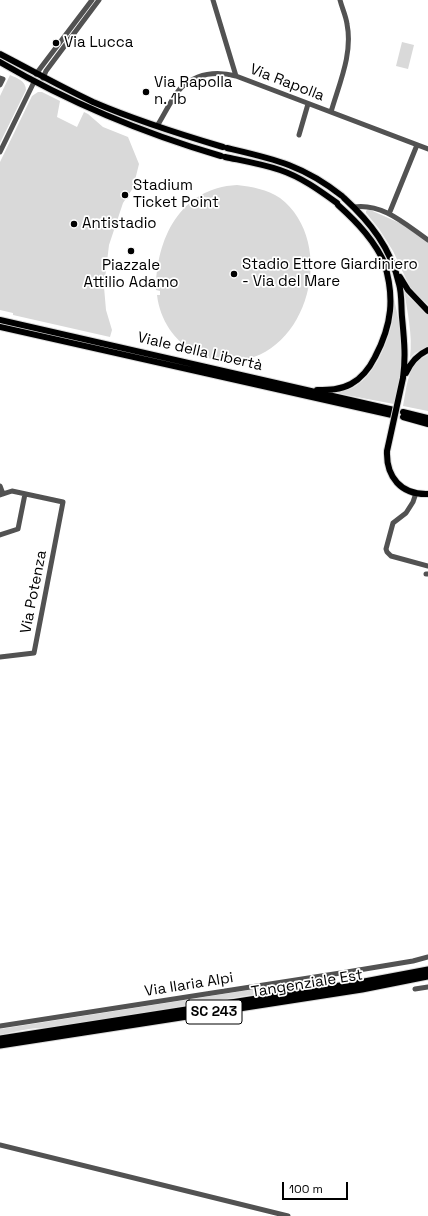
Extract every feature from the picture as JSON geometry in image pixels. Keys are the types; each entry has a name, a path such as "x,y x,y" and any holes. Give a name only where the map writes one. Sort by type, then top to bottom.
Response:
{"highway":[{"name":"Tangenziale Est","path":"0,1039 351,984 428,970"},
{"name":"Tangenziale Est","path":"0,1045 362,989 428,976"}],"main road":[{"path":"0,54 43,78 94,102 156,126 225,147 264,156 298,168 319,179 343,197 368,222 382,240 394,266 408,290 428,311"},
{"path":"0,62 34,82 86,107 153,134 223,156 264,166 294,176 312,185 355,220 375,245 384,262 398,298 402,317"},
{"path":"153,134 156,126"},
{"path":"223,156 219,153 219,150 225,147"},
{"path":"337,204 344,203 343,197"},
{"path":"375,245 382,240"},
{"path":"306,390 332,389 347,386 362,377 372,364 386,336 390,321 390,288 384,262"},
{"path":"394,266 400,284 405,356 403,378 387,451 388,467 390,474 407,490 427,494"},
{"name":"Viale della Libertà","path":"0,320 306,390 393,412 0,326"},
{"path":"403,378 412,361 428,350"},
{"path":"428,417 403,414 428,424"}],"street":[{"path":"36,74 92,0"},
{"path":"43,78 46,71 99,0"},
{"path":"213,0 236,76"},
{"path":"331,112 347,57 349,43 347,25 340,0"},
{"name":"Via Rapolla","path":"156,126 180,88 199,76 223,72 428,150"},
{"path":"0,78 3,79 0,85"},
{"path":"0,152 34,82"},
{"path":"299,135 308,104"},
{"path":"389,214 418,145"},
{"path":"354,207 372,207 389,214 400,219 428,240"},
{"path":"0,486 1,494 12,492 25,494 18,529 0,535"},
{"path":"416,493 413,502 406,512 393,523 386,549 391,556 428,566"},
{"name":"Via Potenza","path":"0,657 34,653 63,502 25,494"},
{"name":"Via Ilaria Alpi","path":"0,1026 339,974 428,957"},
{"path":"416,989 428,987"},
{"path":"0,1145 288,1216"}],"shaded area":[{"path":"402,42 414,45 408,69 396,66"},
{"path":"10,75 23,82 26,90 0,143 0,96"},
{"name":"Antistadio","path":"38,92 42,92 60,101 57,117 77,127 84,112 103,127 128,137 139,164 133,188 123,203 109,245 104,287 106,310 112,330 110,337 13,315 13,313 0,310 0,162 32,96"},
{"name":"Stadio Ettore Giardiniero - Via del Mare","path":"237,185 270,192 280,198 298,217 308,241 311,268 307,294 297,319 281,340 260,355 234,361 224,361 209,358 196,353 181,342 169,329 161,313 157,295 160,295 160,291 156,290 157,271 161,252 167,235 175,220 186,206 200,196 217,188"},
{"path":"368,209 402,224 428,243 428,305 412,290 393,251 379,229 366,213"},
{"path":"404,289 408,296 428,315 428,346 415,353 410,358 410,332"},
{"path":"393,296 402,347 402,369 394,404 330,392 352,388 372,370 382,353 391,327 393,315"},
{"path":"428,355 428,411 403,406 409,376 416,364"},
{"path":"287,984 288,989 0,1035 0,1029"}],"place":[{"name":"Via Lucca","path":"56,43"},
{"name":"Via Rapolla n. 1b","path":"146,92"},
{"name":"Stadium Ticket Point","path":"125,195"},
{"name":"Antistadio","path":"74,224"},
{"name":"Piazzale Attilio Adamo","path":"131,251"},
{"name":"Stadio Ettore Giardiniero - Via del Mare","path":"234,274"}]}
